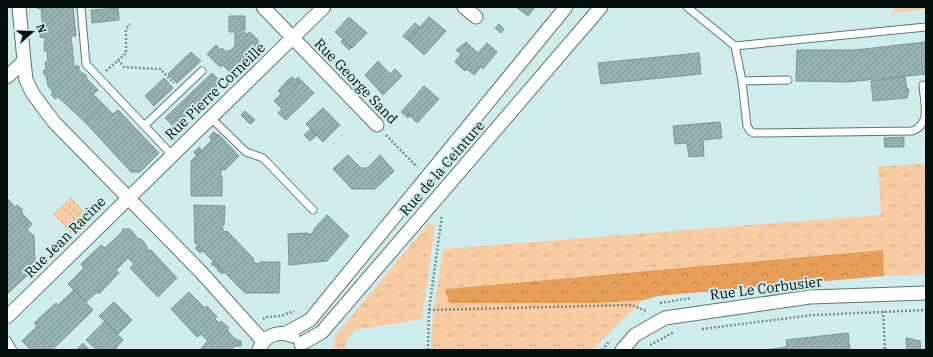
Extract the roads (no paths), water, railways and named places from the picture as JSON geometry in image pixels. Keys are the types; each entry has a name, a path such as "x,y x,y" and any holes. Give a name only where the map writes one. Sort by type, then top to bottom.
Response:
{"street":[{"path":"19,7 26,80 33,94 43,108 200,271 261,345"},
{"name":"Rue George Sand","path":"263,7 292,39 377,125"},
{"name":"Rue Pierre Corneille","path":"129,197 324,7"},
{"path":"464,7 476,17"},
{"name":"Rue de la Ceinture","path":"261,345 278,333 286,333 310,320 428,178 566,7"},
{"name":"Rue de la Ceinture","path":"302,347 322,332 601,7"},
{"path":"7,77 24,61"},
{"name":"Rue Jean Racine","path":"7,317 129,197"},
{"name":"Rue Le Corbusier","path":"622,350 635,335 665,318 810,297 926,293"},
{"path":"286,333 295,337 302,347"}],"lane":[{"path":"81,7 86,64 172,155"},
{"path":"687,7 734,46 742,81 747,126 750,131 754,133 912,131 923,126 925,120 923,85"},
{"path":"734,46 926,27"},
{"path":"144,126 202,71"},
{"path":"742,81 788,80"},
{"path":"211,118 246,152 263,158 313,210"},
{"path":"7,340 13,350"}]}
